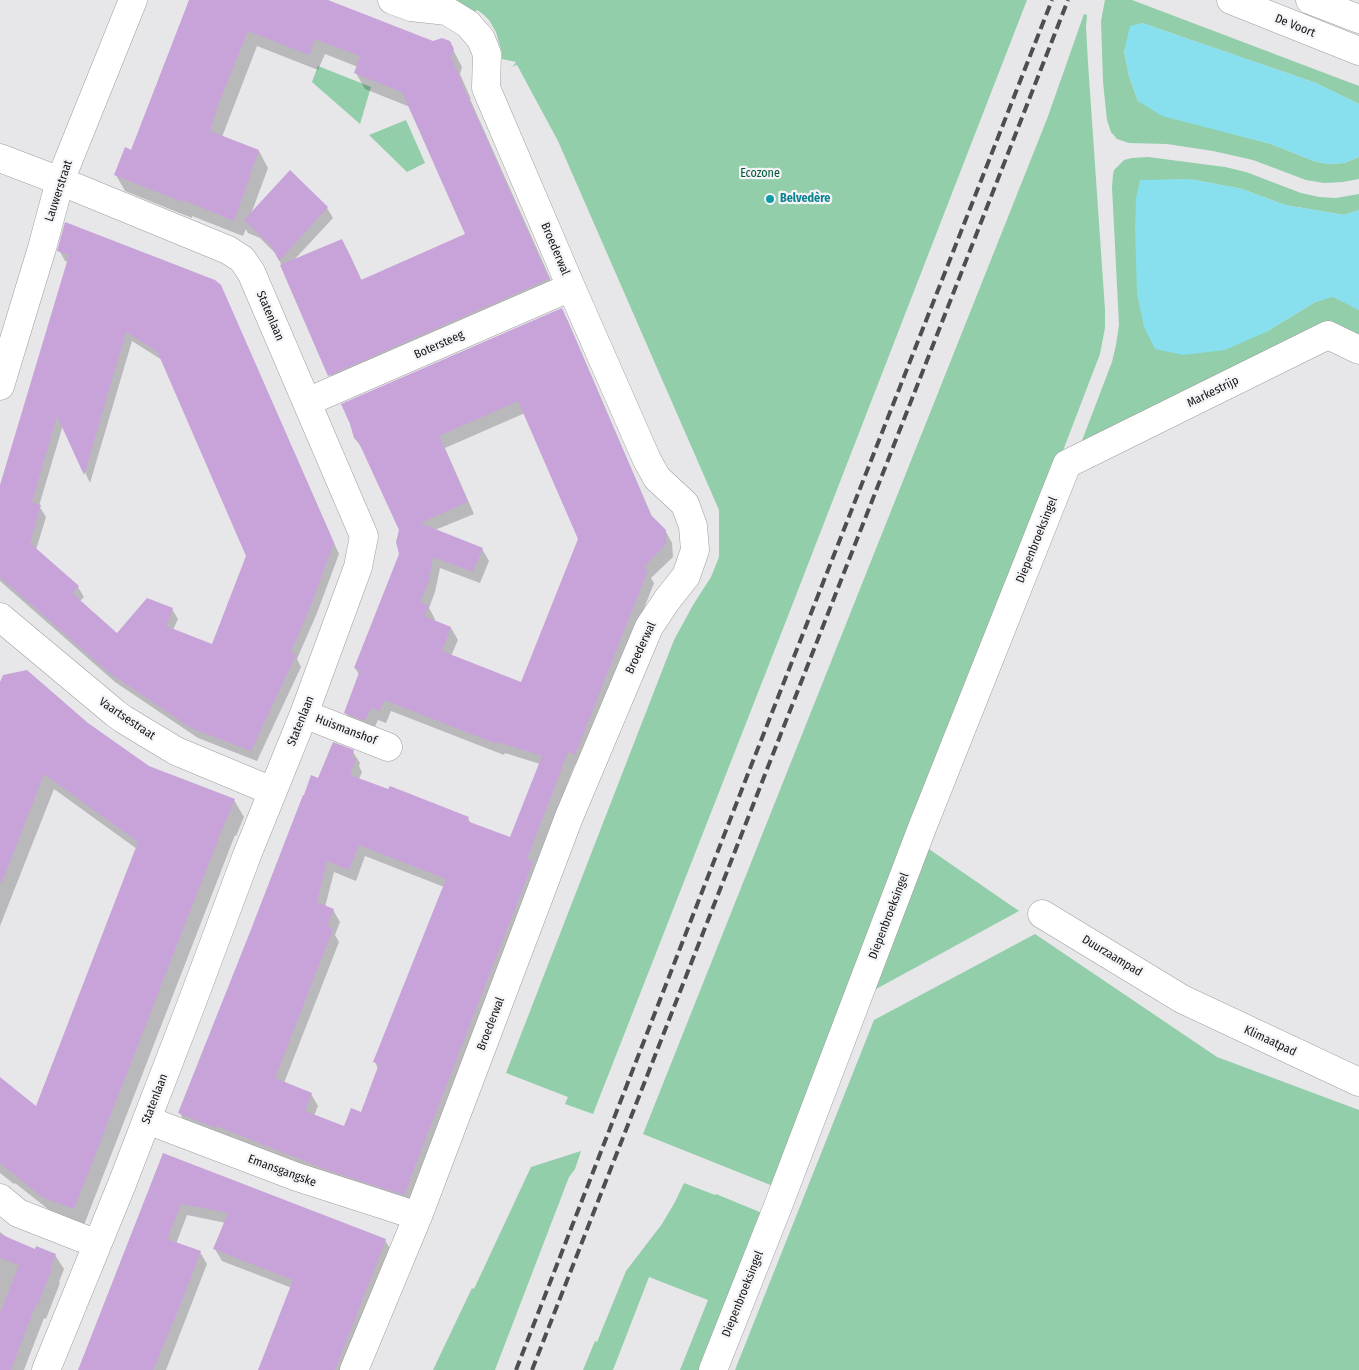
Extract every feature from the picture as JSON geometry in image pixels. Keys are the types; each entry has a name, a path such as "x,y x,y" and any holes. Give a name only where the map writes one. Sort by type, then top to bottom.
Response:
{"street":[{"name":"Lauwerstraat","path":"0,386 42,248 60,180 133,0"},
{"name":"Broederwal","path":"354,1370 418,1216 569,817 649,627 686,576 695,550 693,526 685,504 657,478 647,460 486,88 487,54 481,39 468,24 447,11 410,7 392,0"},
{"name":"De Voort","path":"1231,0 1359,51"},
{"path":"1310,0 1359,19"},
{"name":"Statenlaan","path":"0,158 60,180 228,250 242,260 251,272 364,536 358,567 304,714 272,791 147,1120 46,1370"},
{"name":"Botersteeg","path":"307,402 571,287"},
{"name":"Markestrijp","path":"1067,464 1328,335 1359,350"},
{"name":"Diepenbroeksingel","path":"713,1370 778,1206 922,828 1067,464"},
{"name":"Vaartsestraat","path":"0,619 123,719 176,751 272,791"},
{"name":"Huismanshof","path":"304,714 388,746"},
{"name":"Duurzaampad","path":"1042,914 1182,999"},
{"name":"Klimaatpad","path":"1182,999 1359,1082"},
{"name":"Emansgangske","path":"147,1120 297,1177 418,1216"},
{"path":"0,1198 18,1213 98,1244"}],"green space":[{"name":"Ecozone","path":"450,0 1027,0 593,1114 565,1104 568,1097 506,1073 674,640 711,577 719,557 719,510 558,141 517,65 508,68 516,62 502,59 496,32 489,20 477,10 473,14"},
{"path":"1105,0 1132,0 1359,86 1359,104 1316,83 1142,23 1124,51 1129,76 1138,101 1222,131 1271,144 1314,161 1327,164 1344,163 1359,157 1359,179 1324,183 1306,180 1253,160 1213,151 1167,144 1129,143 1117,139 1111,132 1107,120 1103,82 1101,21"},
{"path":"1084,14 1087,15 1088,63 1105,310 1105,328 1100,354 773,1186 643,1134 1047,119"},
{"path":"318,66 371,87 360,124 312,82"},
{"path":"406,120 425,163 407,172 369,135"},
{"path":"1148,157 1225,167 1246,172 1301,193 1319,197 1336,198 1359,194 1359,210 1344,215 1285,205 1242,189 1190,179 1140,181 1266,332 1315,302 1333,296 1359,310 1359,335 1078,451 1112,362 1119,325 1112,187 1114,170 1124,160"},
{"path":"926,847 1019,911 867,994"},
{"path":"1035,934 1217,1057 1359,1110 1359,1370 735,1370 874,1020"},
{"path":"581,1151 575,1169 569,1177 495,1370 433,1370 472,1288 474,1289 531,1167"},
{"path":"684,1183 762,1213 700,1370 680,1370 708,1300 649,1277 613,1370 583,1370 595,1341 597,1342 626,1271 662,1224"}],"water":[{"path":"1142,23 1316,83 1359,104 1359,157 1344,163 1327,164 1314,161 1271,144 1162,116 1138,101 1129,76 1124,51 1130,26"},
{"path":"1190,179 1242,189 1285,205 1344,215 1359,210 1359,310 1333,297 1315,302 1266,332 1225,350 1183,355 1155,349 1144,327 1137,294 1136,198 1140,180"}],"building":[{"path":"189,0 328,0 433,41 442,38 450,41 454,49 451,57 461,82 549,279 328,376 280,265 342,239 361,280 465,234 402,92 354,73 360,56 315,39 309,55 248,31 218,105 210,131 259,150 234,221 114,175 125,147 131,150"},
{"path":"290,170 328,207 279,261 272,247 244,220"},
{"path":"65,222 215,280 221,285 334,543 312,602 290,651 296,655 251,751 191,728 108,672 0,577 0,485 69,255 57,251","holes":["126,332 157,351 246,556 212,644 166,626 173,608 147,598 117,633 72,593 79,586 30,543 41,505 32,502 57,416 84,475"]},
{"path":"562,308 651,515 666,530 666,544 643,568 648,570 575,755 568,752 527,859 533,862 404,1195 330,1171 178,1113 311,775 318,778 333,742 354,750 352,757 356,759 350,775 388,789 390,786 469,817 467,821 510,837 542,756 498,742 497,744 384,700 380,711 371,708 365,721 344,713 360,670 354,668 399,554 396,542 399,530 359,443 354,438 341,404","holes":["518,401 578,539 521,682 442,651 451,627 424,616 429,606 420,602 429,580 433,557 473,572 483,548 420,523 468,502 439,436","359,845 446,879 373,1062 379,1064 361,1112 351,1108 344,1126 305,1111 312,1093 275,1078 333,929 327,926 334,909 317,902 327,861 349,870"]},
{"path":"27,670 88,723 149,766 235,799 74,1209 42,1197 0,1163 0,1077 36,1106 138,842 44,774 2,882 0,882 0,682 3,675"},
{"path":"163,1153 386,1239 335,1370 258,1370 293,1280 213,1249 228,1213 181,1204 167,1239 201,1251 153,1370 78,1370"},
{"path":"0,1234 35,1249 36,1246 56,1254 38,1305 36,1304 11,1370 0,1370 0,1313 19,1265 0,1258"}],"railway":[{"path":"516,1370 1052,0"},
{"path":"532,1370 1068,0"}],"place":[{"name":"Belvedère","path":"770,199"}]}
